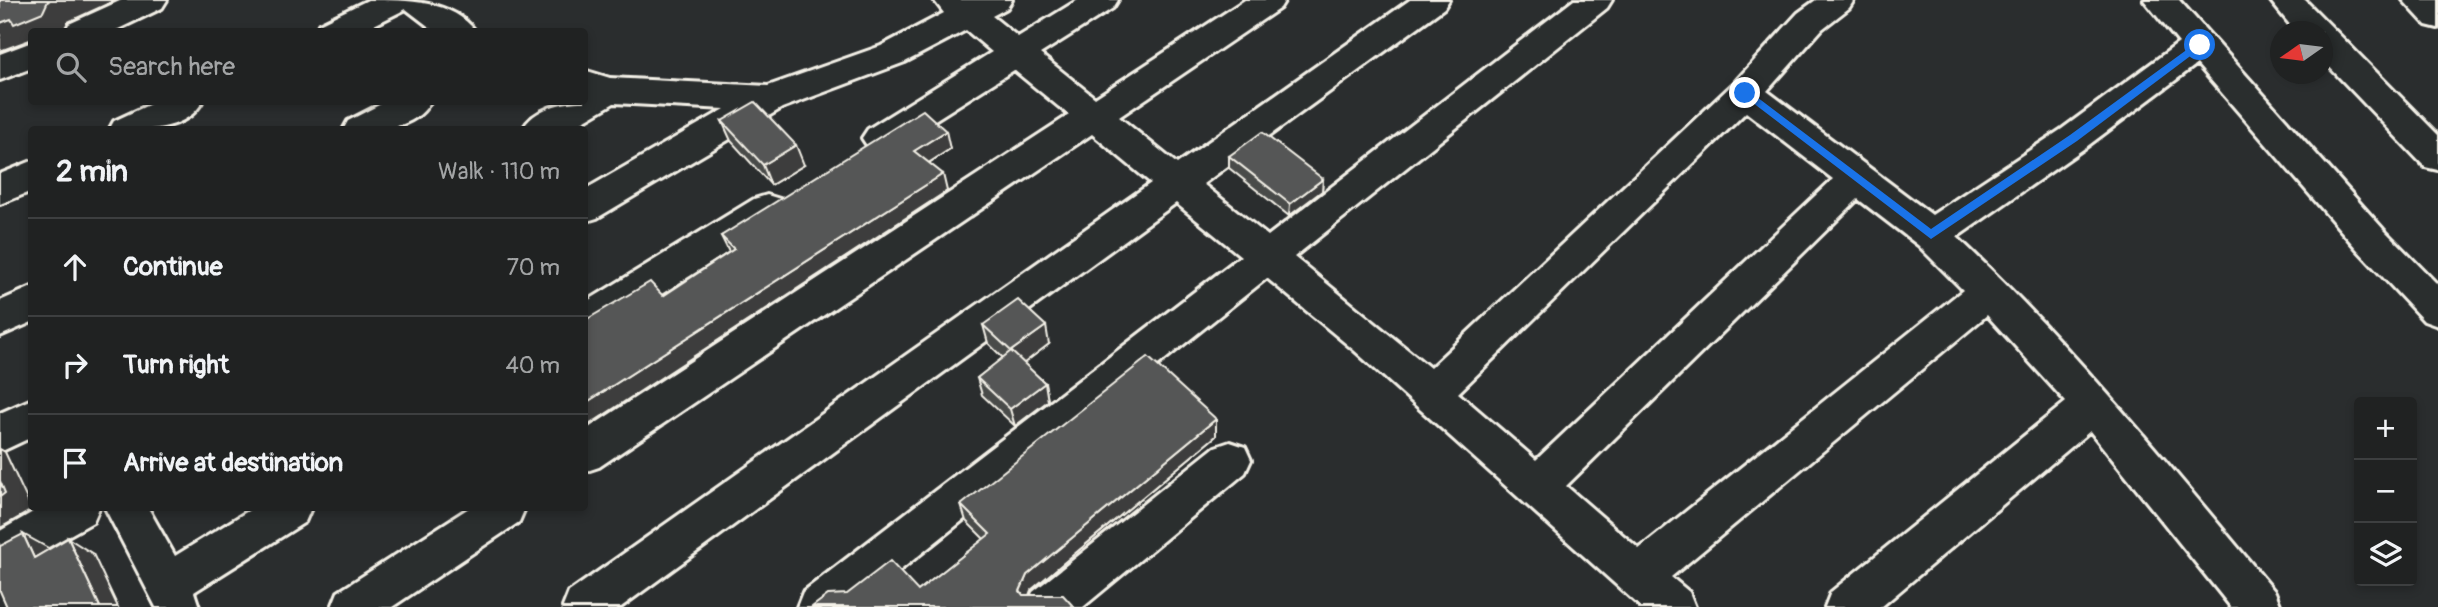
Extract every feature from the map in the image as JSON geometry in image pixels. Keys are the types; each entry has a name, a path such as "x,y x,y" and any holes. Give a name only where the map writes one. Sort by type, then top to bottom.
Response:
{"street":[{"path":"90,28 151,0"},
{"path":"339,28 396,0"},
{"path":"416,0 454,28"},
{"path":"852,156 1102,0"},
{"path":"588,451 1269,0"},
{"path":"584,607 1180,184 1433,0"},
{"path":"819,607 1597,0"},
{"path":"1431,393 1745,93 1810,21 1838,0"},
{"path":"2160,0 2370,239 2438,310"},
{"path":"2286,0 2306,21"},
{"path":"2420,0 2438,18"},
{"path":"588,206 770,99 893,54 971,5 1015,54 1268,256 1431,393 1538,486 1637,578 1673,607"},
{"path":"1931,235 2074,138 2200,45"},
{"path":"2333,49 2438,157"},
{"path":"0,68 28,56"},
{"path":"597,86 770,99"},
{"path":"1745,93 1931,235 1989,291 2092,404 2259,607"},
{"path":"134,126 179,105"},
{"path":"368,126 407,105"},
{"path":"544,126 572,105"},
{"path":"0,190 28,177"},
{"path":"1538,486 1856,178"},
{"path":"588,321 794,192"},
{"path":"1637,578 1989,291"},
{"path":"0,320 28,305"},
{"path":"1847,607 2092,404"},
{"path":"0,434 28,418"},
{"path":"1049,607 1230,460"},
{"path":"0,554 73,511"},
{"path":"129,511 173,596 286,511"},
{"path":"355,607 499,511"}],"building":[{"path":"0,0 50,0 43,12 14,24 11,19 0,23"},
{"path":"755,102 796,145 763,165 722,121"},
{"path":"923,110 946,131 914,151 943,174 588,401 588,319 650,282 663,296 734,249 721,236"},
{"path":"1262,132 1323,179 1290,204 1229,156"},
{"path":"1018,300 1046,326 1011,351 983,325"},
{"path":"1011,351 1045,383 1010,409 977,378"},
{"path":"1148,357 1216,419 1027,575 1020,591 1023,595 1063,595 1074,607 812,607 828,595 847,594 890,561 918,591 990,534 961,505"},
{"path":"0,481 5,493 0,497"},
{"path":"23,534 34,558 68,538 100,607 7,607 0,591 0,546"}],"route":[{"path":"1745,93 1931,235 2074,138 2200,45"}]}
